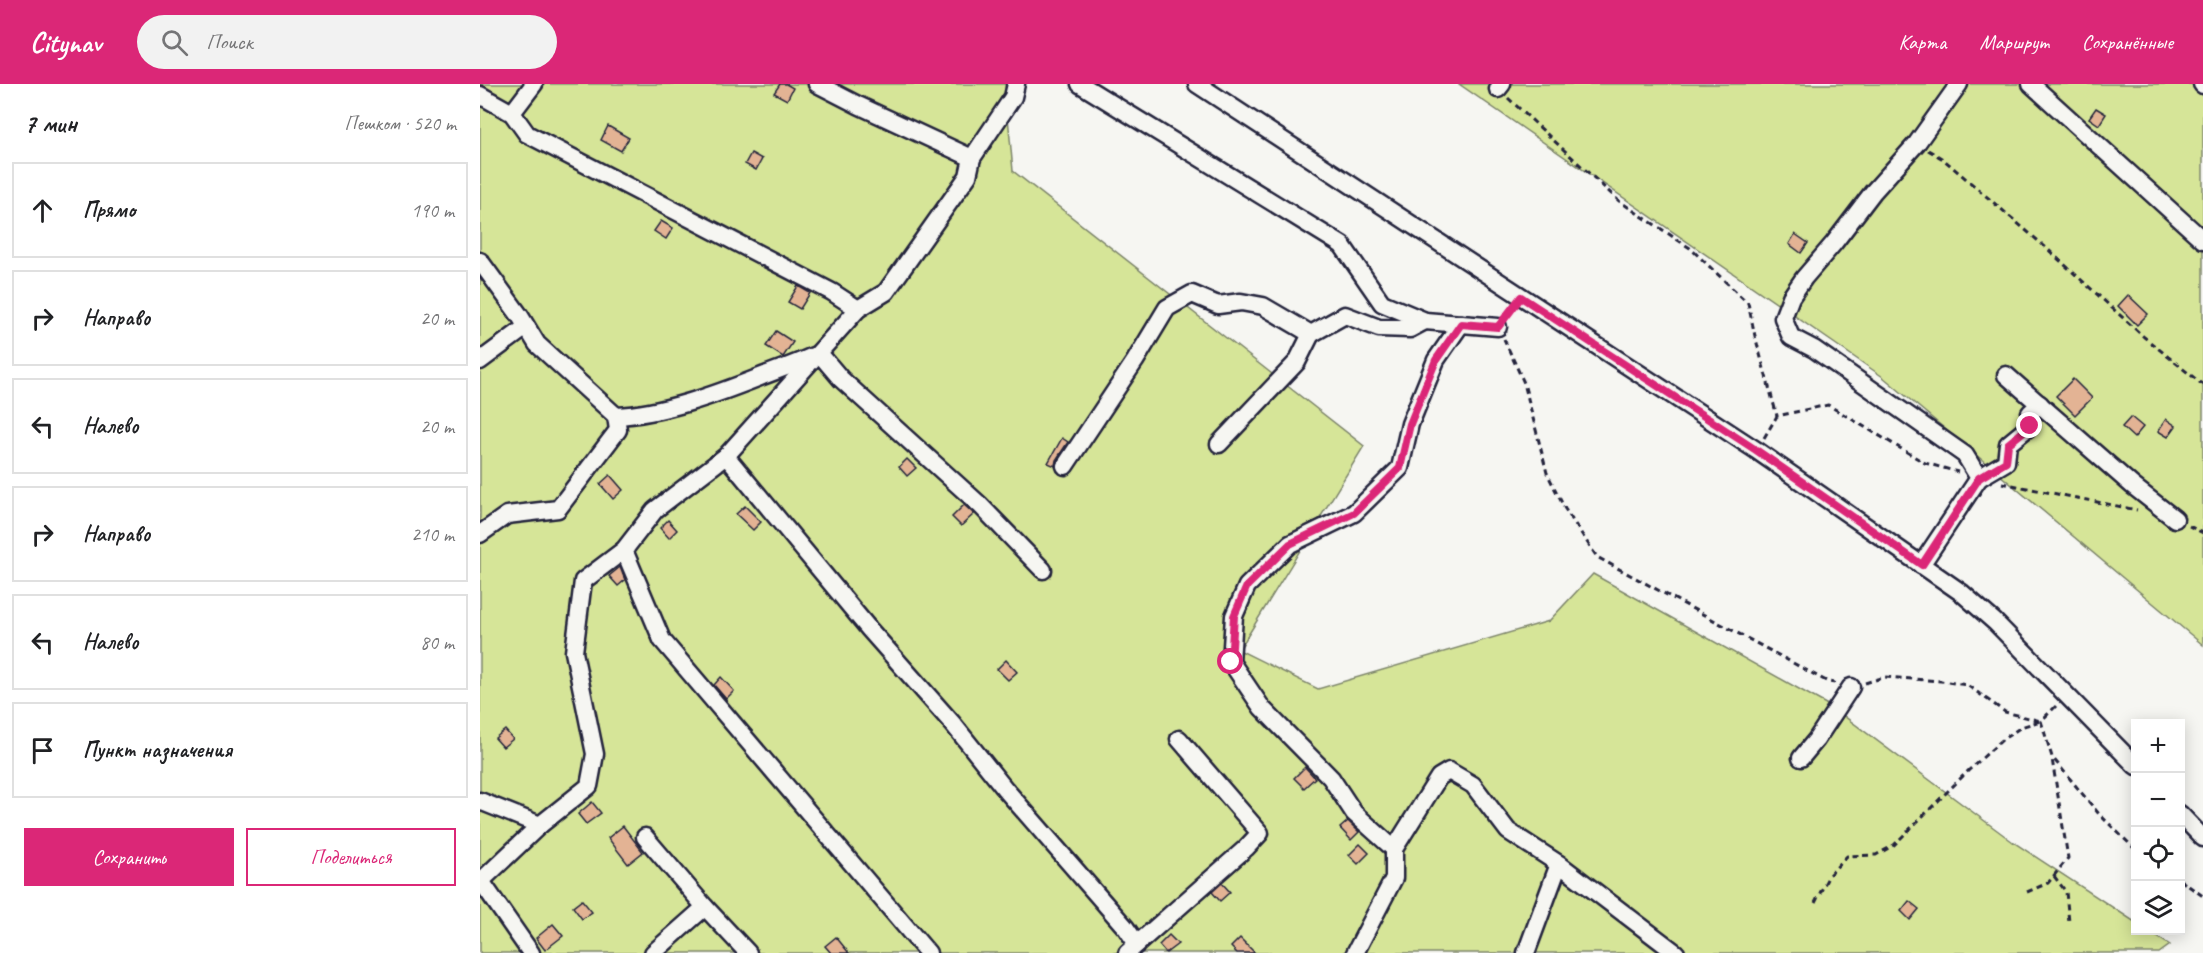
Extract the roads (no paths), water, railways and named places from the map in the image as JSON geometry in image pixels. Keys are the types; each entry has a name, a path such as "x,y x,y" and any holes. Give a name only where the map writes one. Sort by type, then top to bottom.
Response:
{"street":[{"path":"512,113 534,84"},
{"path":"817,84 972,158"},
{"path":"531,953 480,882 540,825 588,786 595,754 574,652 583,581 624,550 655,510 726,456 858,309 886,292 968,176 972,158 1013,97 1016,84"},
{"path":"1080,84 1342,245 1382,303 1425,321 1498,327"},
{"path":"1197,84 1756,450 1962,593 1995,622 2131,761"},
{"path":"1959,84 1917,143 1873,192 1804,278 1791,297 1783,318 1791,337 1814,349 1965,455 1979,478"},
{"path":"2031,84 2203,240"},
{"path":"480,95 512,113 527,134 831,292 858,309"},
{"path":"480,261 537,344 616,416 618,430 558,509 507,515 480,534"},
{"path":"1065,466 1135,361 1167,308 1192,294 1218,305 1241,302 1263,306 1311,334"},
{"path":"1219,444 1297,362 1311,334 1345,315 1379,328 1410,329 1425,321"},
{"path":"1394,849 1354,813 1331,778 1262,708 1231,662 1234,616 1247,586 1290,544 1354,513 1400,468 1410,424 1436,360 1461,324"},
{"path":"480,360 526,327"},
{"path":"616,416 640,415 717,394 819,353"},
{"path":"819,353 841,379 980,505 1043,570"},
{"path":"2006,375 2133,486 2175,519"},
{"path":"1922,565 1979,478 2006,462 2008,444 2030,426 2030,413 2040,404"},
{"path":"726,456 869,629 953,723 1005,789 1126,928 1132,948 1246,848 1260,833 1179,739"},
{"path":"624,550 662,640 928,953"},
{"path":"1801,758 1816,740 1851,687"},
{"path":"1355,953 1394,878 1394,849 1438,777 1449,771 1473,785 1508,831 1559,864 1676,953"},
{"path":"480,801 540,825"},
{"path":"2185,818 2203,838"},
{"path":"645,837 748,953"},
{"path":"1526,953 1559,864"},
{"path":"652,953 705,907"}]}
